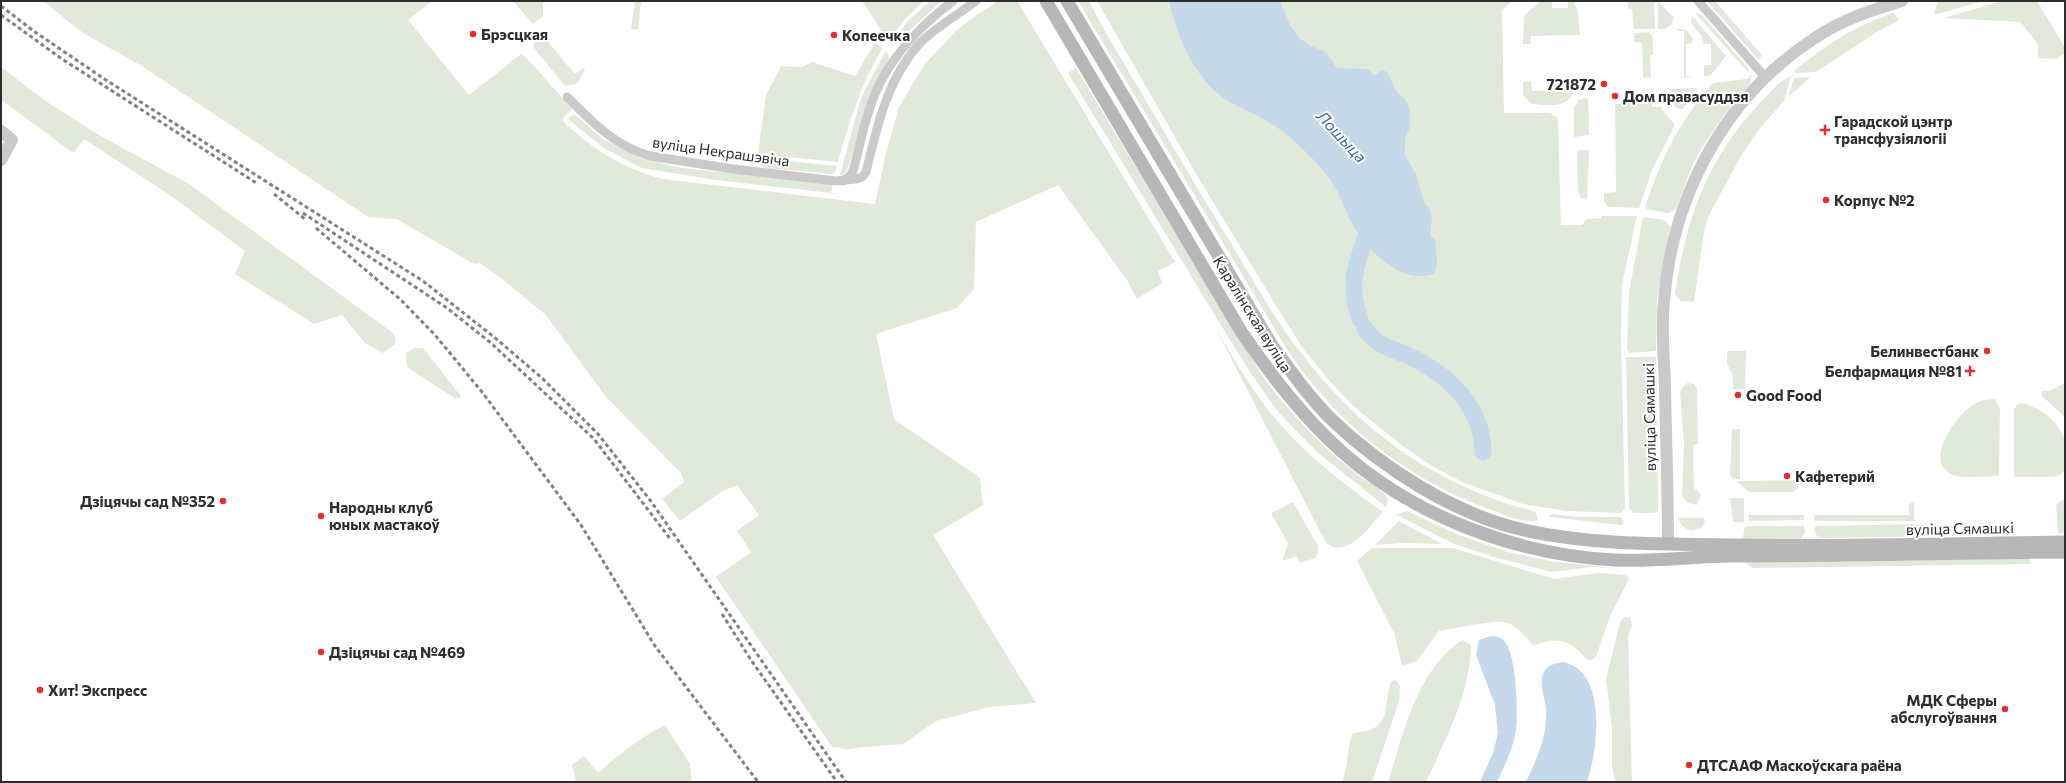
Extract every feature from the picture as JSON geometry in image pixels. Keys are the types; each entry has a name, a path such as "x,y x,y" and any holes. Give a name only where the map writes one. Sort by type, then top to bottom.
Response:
{"main road":[{"name":"Каралінская вуліца","path":"1067,1 1271,344 1300,384 1330,418 1370,453 1431,493 1472,512 1506,525 1540,533 1607,542 1668,544"},
{"name":"Каралінская вуліца","path":"1046,3 1242,333 1270,374 1315,426 1343,452 1376,478 1434,512 1471,529 1507,542 1537,549 1590,557 1621,560 1668,558"},
{"path":"1185,235 1196,235 1201,226"},
{"name":"вуліца Сямашкі","path":"1668,544 1812,546 2065,542"},
{"path":"1668,544 1668,558"},
{"name":"вуліца Сямашкі","path":"1668,558 1715,556 2065,552"}],"street":[{"path":"843,181 851,175 854,168 875,95 898,52 939,11 953,1"},
{"name":"вуліца Некрашэвіча","path":"568,97 600,130 636,152 665,160 733,169 843,181 856,179 862,177 866,172 883,107 904,64 922,41 976,1"},
{"path":"1698,1 1765,77"},
{"name":"вуліца Сямашкі","path":"1668,544 1663,321 1666,278 1671,249 1685,202 1708,152 1743,101 1765,77 1816,37 1864,13 1902,1"},
{"path":"1,160 4,136"}],"green space":[{"path":"43,1 432,1 408,20 469,95 521,54 526,57 572,109 563,118 563,121 597,149 621,164 635,170 663,179 875,204 886,153 899,107 924,65 956,31 976,15 999,1 1017,1 1175,262 1158,271 1162,283 1137,299 1127,280 1058,185 976,222 974,289 957,308 876,334 894,419 980,478 983,505 933,535 1036,703 990,707 936,721 903,744 846,750 838,747 833,748 716,577 751,552 737,531 759,515 737,485 721,492 680,521 662,499 684,482 681,473 606,397 546,315 506,282 480,263 474,264 397,219 368,217 140,65 83,33"},
{"path":"513,1 543,1 543,16 533,24"},
{"path":"635,1 641,1 638,30 631,29"},
{"path":"862,1 924,1 906,18 891,37 882,32"},
{"path":"930,1 941,1 903,37 893,40 908,21"},
{"path":"1078,1 1089,1 1107,35 1264,298 1292,341 1325,382 1376,432 1404,453 1465,487 1498,500 1533,511 1536,513 1538,520 1527,521 1510,517 1462,498 1432,483 1403,466 1376,446 1350,424 1326,400 1285,346"},
{"path":"1097,1 1512,1 1502,10 1504,113 1550,113 1558,118 1561,225 1582,225 1587,219 1601,218 1601,216 1637,216 1622,285 1621,334 1625,508 1621,513 1566,511 1523,504 1462,482 1434,467 1404,447 1353,406 1304,350 1288,325 1199,179"},
{"path":"1540,1 1552,1 1552,8 1568,8 1568,1 1574,1 1578,12 1580,35 1531,36 1531,44 1523,44 1524,16"},
{"path":"1628,1 1654,1 1655,29 1634,29 1632,9 1628,9"},
{"path":"1658,1 1673,17 1672,24 1665,29 1658,29"},
{"path":"1707,1 1715,1 1762,55 1759,60 1757,58"},
{"path":"1940,1 1983,1 1934,15 1937,3"},
{"path":"2003,1 2037,1 2065,48 2065,53 2056,59 2038,58 2038,44 2020,22 1943,18"},
{"path":"1695,13 1702,15 1749,69 1748,72"},
{"path":"1894,13 1899,20 1877,32 1816,72 1796,73 1794,71 1817,53 1853,30"},
{"path":"1692,16 1726,56 1710,76 1704,76 1704,65 1711,65 1711,44 1703,44 1702,37 1691,23"},
{"path":"1680,29 1687,31 1693,39 1692,43 1686,44 1686,76 1694,77 1677,78 1684,76 1684,31 1676,31"},
{"path":"1649,32 1653,37 1653,55 1650,55 1651,77 1643,78 1642,43 1634,42 1634,33"},
{"path":"542,35 575,74 583,68 585,70 577,84 565,86 533,47 535,41"},
{"path":"875,43 883,48 862,89 851,117 838,162 758,154 766,95 781,66 802,67 812,62 855,76"},
{"path":"886,50 889,58 862,121 849,166 845,173 840,175 861,98"},
{"path":"1,67 47,102 97,134 189,184 393,333 396,339 395,344 383,353 365,343 342,315 314,324 235,274 245,251 167,193 84,139 73,153 1,100"},
{"path":"1076,68 1263,377 1284,404 1319,441 1358,475 1375,486 1386,496 1388,500 1386,507 1318,453 1279,413 1247,368 1068,73"},
{"path":"1752,74 1750,84 1728,110 1702,147 1692,166 1676,209 1668,213 1645,209 1650,192 1672,142 1701,96 1713,83 1747,79"},
{"path":"1791,76 1784,101 1761,127 1741,156 1709,215 1704,232 1694,302 1680,301 1675,294 1685,241 1701,192 1712,169 1725,147 1741,125 1774,88"},
{"path":"1811,77 1788,97 1794,78"},
{"path":"1523,82 1531,82 1532,91 1573,90 1568,100 1562,103 1556,105 1536,104 1530,103 1523,95"},
{"path":"1697,88 1683,109 1676,108 1671,99 1670,89"},
{"path":"1588,98 1589,135 1574,137 1574,107 1578,100"},
{"path":"1652,103 1652,107 1660,107 1675,125 1652,170 1639,208 1608,207 1604,201 1604,193 1616,192 1615,104"},
{"path":"574,114 603,139 640,158 682,168 833,184 831,193 716,180 642,168 605,149 568,119"},
{"path":"1589,150 1587,200 1581,198 1578,192 1577,151"},
{"path":"758,158 837,166 835,173 829,174 766,168 759,164"},
{"path":"1643,217 1665,220 1670,227 1657,300 1656,351 1629,353 1627,348 1629,292"},
{"path":"1215,327 1252,388 1278,422 1320,464 1383,512 1358,539 1342,547 1334,547 1326,543"},
{"path":"415,348 423,348 460,395 460,397 456,399 407,367 406,353"},
{"path":"1727,351 1746,351 1745,389 1733,389 1733,375 1727,364"},
{"path":"1626,357 1656,357 1658,511 1654,513 1633,513 1629,508"},
{"path":"1687,383 1694,384 1697,389 1698,444 1693,445 1694,488 1701,494 1697,505 1688,503 1682,496 1684,444 1680,392"},
{"path":"2065,383 2065,417 2042,396 2042,391 2049,391"},
{"path":"1995,399 2000,409 1999,476 1969,477 1953,475 1945,469 1941,461 1941,451 1944,441 1956,421 1963,413 1973,405 1982,401"},
{"path":"2021,403 2028,404 2042,411 2059,428 2065,441 2065,470 2060,475 2054,477 2014,477 2014,410 2016,406"},
{"path":"1740,429 1740,479 1734,479 1730,475 1732,430"},
{"path":"1804,480 1794,492 1749,492 1736,481"},
{"path":"1730,498 1744,498 1744,522 1733,522"},
{"path":"2065,499 2065,533 2058,534 2056,504"},
{"path":"1293,502 1318,546 1318,553 1315,558 1300,563 1297,556 1282,561 1288,543 1271,513"},
{"path":"1914,502 1914,521 1814,521 1814,515 1909,515 1909,503"},
{"path":"1407,511 1456,534 1508,552 1550,561 1621,569 1592,567 1552,572 1494,557 1452,543 1397,515"},
{"path":"1551,514 1581,517 1621,517 1624,522 1622,525 1549,517"},
{"path":"1749,515 1804,515 1804,520 1749,521"},
{"path":"1678,518 1704,518 1705,522 1701,528 1690,530 1682,525"},
{"path":"1399,521 1442,544 1402,543 1375,545"},
{"path":"1914,524 1935,528 1942,532 1944,536 1824,538 1818,537 1815,533 1815,526"},
{"path":"1747,526 1804,526 1805,533 1799,541 1743,540 1744,529"},
{"path":"1371,548 1453,548 1554,579 1598,573 1626,575 1629,579 1610,616 1596,657 1591,661 1574,647 1563,642 1552,641 1540,643 1534,646 1513,625 1505,622 1499,622 1482,623 1439,631 1417,661 1402,666 1394,633 1357,561"},
{"path":"2028,557 2031,564 1753,568 1747,565 1747,561"},
{"path":"1625,617 1630,618 1632,625 1628,635 1632,782 1615,782 1612,765 1612,729 1606,679 1620,622"},
{"path":"1462,640 1471,645 1470,663 1462,699 1456,716 1426,782 1388,782 1406,724 1423,686 1433,668 1446,653"},
{"path":"1396,680 1400,686 1399,701 1372,782 1342,782 1346,770 1349,745 1353,733 1375,728 1380,723 1386,710 1391,681"},
{"path":"665,725 690,764 692,782 576,782 572,765 584,756 598,773 630,747"}],"water":[{"path":"1169,1 1280,1 1289,23 1299,38 1311,46 1326,52 1337,68 1367,69 1375,75 1383,70 1387,72 1395,89 1406,101 1410,110 1410,127 1405,138 1405,155 1416,174 1424,203 1429,208 1432,217 1430,235 1435,240 1437,262 1435,273 1423,276 1411,275 1399,271 1377,255 1359,235 1332,183 1310,156 1274,125 1229,102 1204,80 1188,55 1182,42"},
{"path":"1491,636 1502,639 1509,650 1516,687 1517,715 1515,736 1505,765 1497,782 1480,782 1493,753 1498,733 1495,705 1476,655 1479,640"},
{"path":"1563,662 1577,668 1587,680 1593,695 1596,713 1596,732 1591,768 1587,782 1526,782 1538,755 1545,728 1546,708 1542,676 1550,666"}],"waterway":[{"name":"Лошыца","path":"1360,319 1356,305 1354,280 1359,258 1371,221"},
{"name":"Лошыца","path":"1365,328 1379,343 1425,364 1450,383 1470,407 1477,421 1483,452"}],"railway":[{"path":"1,6 35,32 106,80 423,281 494,337 542,378 598,434 650,500 846,782"},
{"path":"1,15 62,59 258,184"},
{"path":"274,194 305,219"},
{"path":"303,213 447,308 491,343 594,439 671,540"},
{"path":"316,228 401,300 435,335 482,392 581,525 655,646 758,782"},
{"path":"722,614 751,660 837,782"}],"place":[{"name":"Брэсцкая","path":"473,34"},
{"name":"Копеечка","path":"834,35"},
{"name":"721872","path":"1604,84"},
{"name":"Дом правасуддзя","path":"1615,96"},
{"name":"Гарадской цэнтр трансфузіялогіі","path":"1825,130"},
{"name":"Корпус №2","path":"1826,200"},
{"name":"Белинвестбанк","path":"1987,351"},
{"name":"Белфармация №81","path":"1970,371"},
{"name":"Good Food","path":"1738,395"},
{"name":"Кафетерий","path":"1787,476"},
{"name":"Дзіцячы сад №352","path":"223,501"},
{"name":"Народны клуб юных мастакоў","path":"321,516"},
{"name":"Дзіцячы сад №469","path":"321,652"},
{"name":"Хит! Экспресс","path":"40,690"},
{"name":"МДК Сферы абслугоўвання","path":"2005,709"},
{"name":"ДТСААФ Маскоўскага раёна","path":"1689,765"}]}
